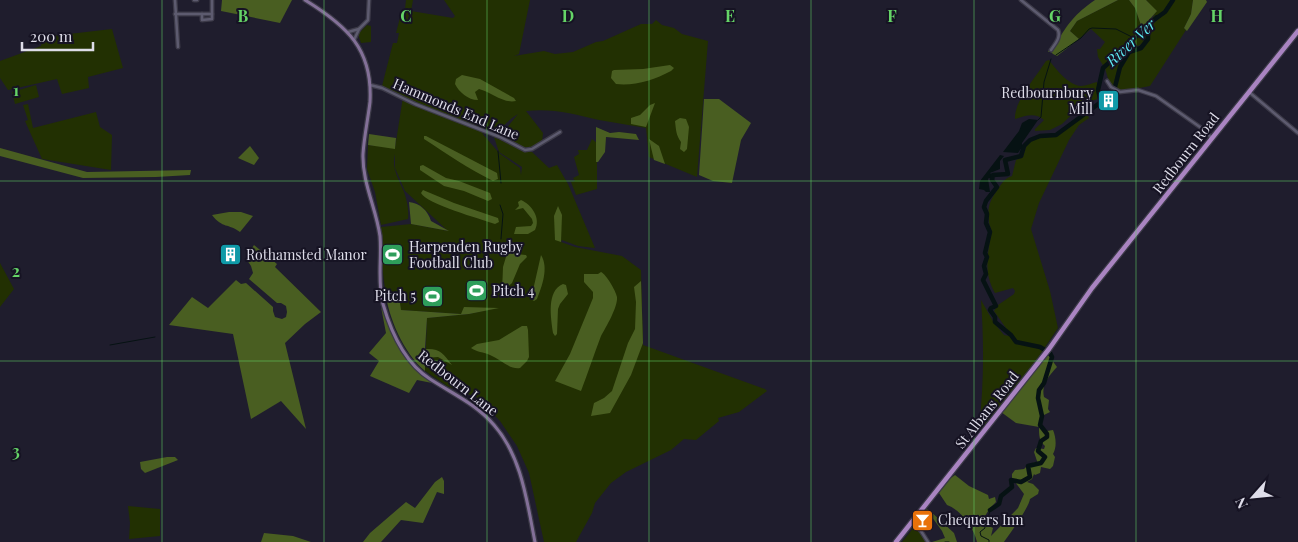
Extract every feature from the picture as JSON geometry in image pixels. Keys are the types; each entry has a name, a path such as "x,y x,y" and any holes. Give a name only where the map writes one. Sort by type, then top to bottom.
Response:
{"main road":[{"name":"Redbourn Lane","path":"305,0 332,17 348,32 354,40 366,66 370,85 370,103 364,145 364,165 379,231 381,291 386,314 402,350 415,367 430,379 477,408 500,432 519,471 534,542"},
{"name":"Redbourn Road","path":"1092,288 1298,31"},
{"name":"St Albans Road","path":"896,542 1045,355 1092,288"}],"street":[{"path":"175,0 178,47"},
{"path":"175,14 202,14 202,20 212,20 212,0"},
{"path":"354,40 359,29 368,20 369,0"},
{"path":"1021,0 1058,30 1060,34 1058,40 1051,50"},
{"path":"348,32 359,29"},
{"path":"1108,81 1114,89 1120,92 1138,90 1150,93 1206,132 1211,138"},
{"name":"Hammonds End Lane","path":"370,85 382,88 415,104 500,137 526,150 532,149 560,132"},
{"path":"1248,92 1298,133"},
{"path":"1206,132 1216,132"},
{"path":"913,522 928,542"}],"green space":[{"path":"222,0 292,0 280,23 221,11"},
{"path":"406,0 413,0 411,11 453,18 455,16 444,0 530,0 519,54 514,56 544,51 555,54 573,52 641,24 652,24 656,20 662,25 674,28 682,34 708,41 697,177 649,157 646,128 563,112 536,110 526,111 543,133 542,142 536,146 521,146 501,135 518,114 492,136 482,133 499,153 520,168 521,175 522,167 499,152 494,137 532,152 549,168 557,165 568,184 595,248 578,246 562,240 561,242 575,247 622,256 641,270 643,345 767,391 739,412 718,418 719,421 696,440 684,439 671,450 626,472 611,483 595,503 592,513 576,542 544,542 529,473 517,446 500,421 478,398 447,386 425,371 427,318 469,314 496,308 461,314 400,310 398,296 386,297 382,265 381,227 411,224 448,231 405,191 395,168 395,154 394,164 395,169 406,198 408,219 381,225 375,192 367,169 368,145 395,148 403,97 382,86 393,43 397,43 399,33 396,33 402,10 408,10 405,9"},
{"path":"1095,0 1118,0 1077,21 1070,31 1079,39 1057,56 1048,52 1051,46 1056,44 1072,19"},
{"path":"1118,0 1129,0 1135,8 1142,28 1140,33 1132,36 1121,52 1104,67 1098,57 1097,49 1100,49 1105,42 1091,29 1079,39 1070,31 1077,21"},
{"path":"1129,0 1146,0 1157,11 1142,28 1135,8"},
{"path":"1146,0 1173,0 1165,12 1158,16 1156,15 1152,19 1156,11"},
{"path":"1175,0 1193,0 1191,14 1184,28 1186,30 1150,86 1123,91 1115,88 1120,71 1129,56 1148,41 1150,27 1166,12"},
{"path":"1193,0 1206,0 1207,2 1187,31 1184,28 1191,14"},
{"path":"367,25 371,26 371,42 361,43 358,34"},
{"path":"112,29 123,68 88,77 89,88 62,94 57,79 8,90 0,78 0,61 41,46 43,37"},
{"path":"1145,35 1147,38 1145,41 1130,50 1124,57 1113,87 1109,82 1105,68 1129,44"},
{"path":"1049,60 1063,76 1076,85 1083,86 1097,82 1097,99 1082,105 1062,124 1050,130 1035,131 1044,120 1034,115 1015,119 1016,112 1026,89 1046,61"},
{"path":"670,65 674,68 671,71 644,82 616,84 611,78 612,71 614,70 643,69"},
{"path":"462,75 480,79 514,98 516,101 507,101 479,89 475,92 478,100 467,97 461,93 455,84 456,79"},
{"path":"36,85 39,97 15,104 12,92"},
{"path":"704,99 719,99 751,123 741,140 732,183 713,181 699,175"},
{"path":"655,103 646,127 631,124 631,118 640,115 650,105"},
{"path":"28,104 33,128 96,112 100,127 112,135 111,170 42,159 25,121 28,120 23,105"},
{"path":"1087,113 1089,118 1079,125 1069,140 1039,203 1031,229 1050,291 1058,328 1037,359 982,428 979,427 983,364 981,300 994,323 1004,335 1009,336 1008,331 994,311 998,305 1014,294 1015,291 1013,288 995,293 991,285 987,263 991,232 988,217 990,204 1002,183 1012,176 1016,160 1023,157 1027,144 1044,137 1056,137"},
{"path":"680,118 686,119 689,127 687,149 684,152 680,149 681,142 677,135 675,121"},
{"path":"596,127 610,133 636,134 639,140 606,137 605,152 596,162"},
{"path":"369,134 396,138 395,149 368,145"},
{"path":"424,136 497,173 498,179 493,181 467,166 424,139"},
{"path":"592,139 597,143 597,189 576,195 571,182 575,181 573,178 579,175 574,157 579,154 578,150 587,150"},
{"path":"649,139 659,146 665,164 654,160"},
{"path":"250,146 259,158 254,165 238,158"},
{"path":"0,148 87,172 191,170 190,175 83,178 0,156"},
{"path":"423,165 446,178 490,193 492,199 488,201 464,191 444,186 420,170 420,166"},
{"path":"423,190 498,218 499,222 495,224 433,202 421,193"},
{"path":"521,200 529,205 534,212 537,225 535,230 528,234 514,234 516,227 531,226 533,223 523,208 515,210 519,206 518,202"},
{"path":"409,202 420,206 426,211 431,221 449,231 411,224"},
{"path":"558,206 562,215 561,242 555,240 554,216"},
{"path":"241,212 253,216 240,232 219,222 212,215"},
{"path":"254,245 277,264 275,267 321,312 285,343 306,429 281,401 251,419 233,334 169,325 192,297 208,308 236,280 241,284 246,283 273,307 275,317 282,319 286,317 286,306 277,303 249,279 253,273 247,260 248,254"},
{"path":"506,246 515,254 526,255 527,257 520,264 512,283 502,292 503,267 508,250"},
{"path":"541,255 545,271 537,299 534,301 531,299"},
{"path":"0,263 14,289 0,307"},
{"path":"601,272 613,287 617,301 601,336 581,391 555,381 570,354 593,298 593,292 584,282 584,274 598,274"},
{"path":"641,281 643,343 631,375 610,413 591,416 594,403 612,391 628,343 635,329 636,302 634,287"},
{"path":"563,284 566,285 568,294 558,309 557,334 555,336 551,320 552,299 554,292"},
{"path":"385,290 390,296 399,296 401,310 461,314 464,307 499,308 469,314 427,318 425,349 434,349 441,352 452,365 438,357 425,358 425,371 410,355 398,334 393,323"},
{"path":"381,307 407,358 432,383 417,380 409,393 370,376 379,361 369,353 386,333"},
{"path":"522,326 527,326 528,330 529,357 520,368 509,366 490,355 471,348 477,344 499,340"},
{"path":"1042,355 1049,356 1057,367 1045,384 1043,392 1044,397 1049,400 1048,409 1050,412 1044,415 1040,427 1047,431 1053,430 1054,433 1056,445 1053,454 1055,457 1053,466 1050,469 1041,467 1040,473 1034,474 1032,479 1027,482 1033,484 1039,490 1038,494 1030,499 1023,514 1004,542 977,542 966,520 952,507 947,505 939,493 955,475 969,486 988,495 989,499 995,497 996,502 985,516 989,526 993,528 991,536 1018,508 1024,494 1012,478 1012,474 1015,470 1024,469 1035,462 1038,464 1034,452 1036,448 1044,449 1045,446 1040,440 1039,427 1016,423 1001,412 1015,396 1025,374"},
{"path":"175,457 178,460 145,473 141,469 140,462"},
{"path":"442,477 444,481 444,494 437,492 423,523 401,520 381,542 363,542 370,533 406,502 415,508 435,482"},
{"path":"128,506 160,509 160,536 129,539"},
{"path":"926,509 954,533 957,542 932,542 945,538"},
{"path":"915,526 926,542 902,542"},
{"path":"264,533 293,536 311,542 261,542"}],"shaded area":[{"path":"1156,15 1161,17 1150,26 1149,39 1145,35 1130,40 1140,33"},
{"path":"1029,119 1038,120 1022,143 1018,153 1003,152 1019,131 1022,123"},
{"path":"1000,155 1004,156 1000,161 1000,169 990,173 993,175 992,180 988,179 990,192 979,189 980,181"}],"waterway":[{"name":"River Ver","path":"1155,19 1165,12 1173,0"},
{"path":"1056,55 1092,28 1116,29 1132,37"},
{"path":"1101,102 1107,99 1115,87 1120,67 1129,52 1141,48 1148,39 1148,35"},
{"name":"River Ver","path":"990,510 999,504 1001,496 1012,487 1011,480 1021,482 1030,477 1028,466 1041,463 1045,457 1038,451 1041,441 1047,437 1047,434 1040,425 1042,416 1038,398 1039,390 1044,383 1052,357 1050,353 1040,347 1016,342 1011,335 995,322 995,317 990,310 996,306 983,280 986,274 984,266 987,257 985,253 990,232 986,223 987,214 984,207 986,201 997,187 992,180 993,175 1008,174 1005,160 1021,156 1024,146 1030,140 1040,136 1056,135 1101,102 1098,90 1103,68 1121,52 1130,40 1135,38"},
{"path":"1038,120 1041,117 1044,82 1051,59"},
{"path":"498,151 501,183"},
{"path":"500,205 503,214 501,239"},
{"path":"110,345 155,337"},
{"name":"River Ver","path":"989,542 989,540 981,536 980,532 985,528 984,522 988,518 990,510"}],"place":[{"name":"Redbournbury Mill","path":"1109,101"},
{"name":"Rothamsted Manor","path":"230,255"},
{"name":"Harpenden Rugby Football Club","path":"393,255"},
{"name":"Pitch 4","path":"476,291"},
{"name":"Pitch 5","path":"432,296"},
{"name":"Chequers Inn","path":"922,520"}]}
